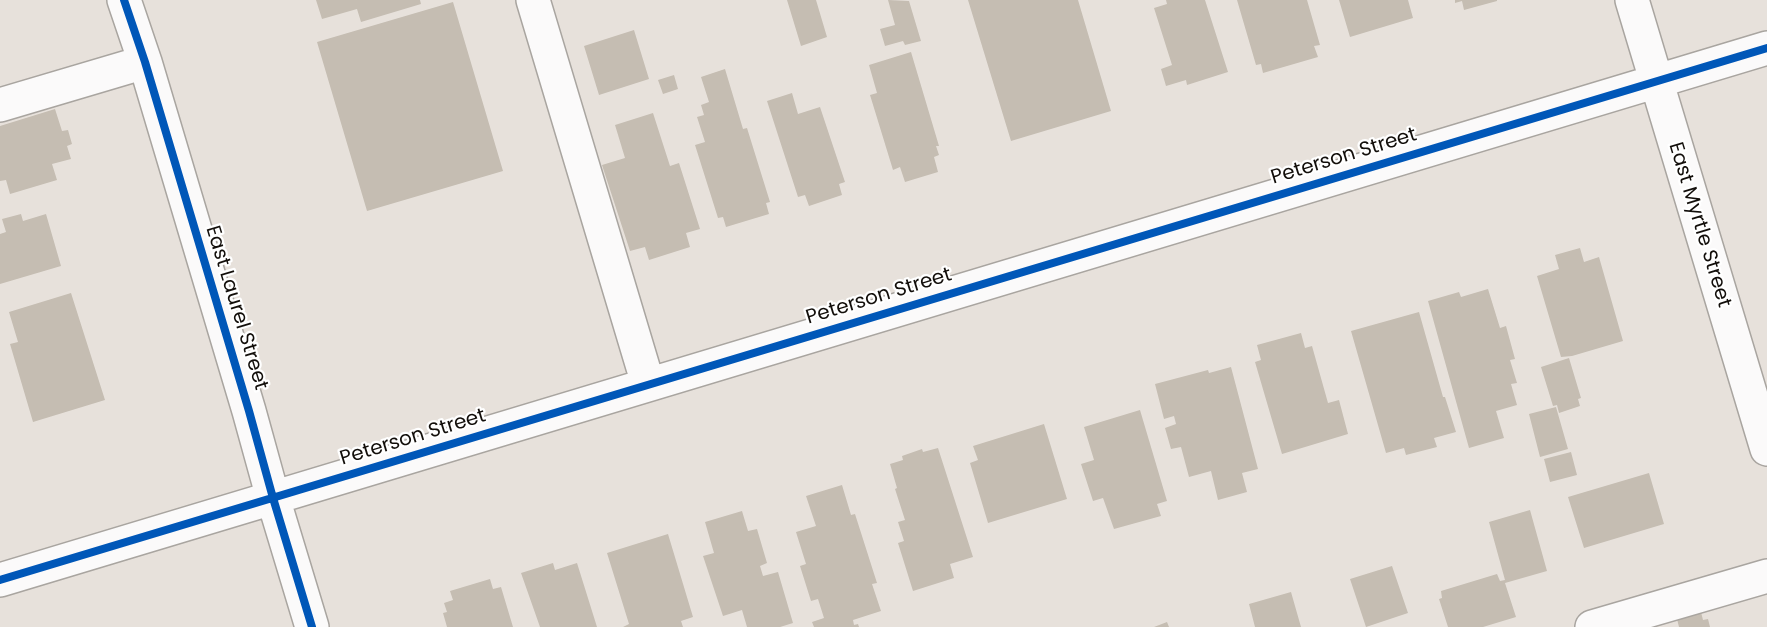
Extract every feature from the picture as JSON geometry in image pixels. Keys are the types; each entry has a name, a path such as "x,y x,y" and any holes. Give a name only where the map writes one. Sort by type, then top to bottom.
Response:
{"street":[{"name":"East Laurel Street","path":"124,0 145,62 312,627"},
{"path":"533,0 648,384"},
{"name":"East Myrtle Street","path":"1632,0 1767,449"},
{"name":"Peterson Street","path":"0,580 1767,48"},
{"path":"0,105 145,62"},
{"path":"1592,627 1767,576"}],"building":[{"path":"316,0 420,0 421,4 361,22 357,9 322,19"},
{"path":"787,0 816,0 827,37 801,46"},
{"path":"888,0 909,1 921,41 905,45 903,41 885,46 880,29 895,25"},
{"path":"968,0 1078,0 1111,111 1011,141"},
{"path":"1166,0 1205,0 1228,72 1187,85 1186,80 1166,86 1161,69 1172,65 1154,8 1167,4"},
{"path":"1237,0 1307,0 1320,45 1314,46 1318,57 1263,73 1261,64 1256,65"},
{"path":"1339,0 1408,0 1413,18 1350,37"},
{"path":"1455,0 1497,1 1464,10 1462,1 1455,3"},
{"path":"453,2 503,171 367,211 317,42"},
{"path":"634,30 649,79 599,95 584,46"},
{"path":"911,52 939,146 936,146 939,155 934,157 938,172 905,182 900,167 893,170 870,95 877,93 869,65"},
{"path":"725,69 743,129 747,128 770,202 766,203 769,214 726,227 723,217 718,218 695,145 705,142 697,117 704,115 701,105 709,102 701,77"},
{"path":"674,75 678,89 663,94 658,80"},
{"path":"792,93 798,114 820,107 845,182 839,184 842,195 809,206 805,195 798,197 767,101"},
{"path":"55,109 62,131 68,130 72,144 67,146 71,159 52,164 57,180 10,194 6,180 0,181 0,126"},
{"path":"653,113 670,166 679,163 700,229 686,233 690,247 649,260 645,247 630,251 602,165 625,158 615,125"},
{"path":"21,214 23,221 46,214 61,266 0,284 0,234 6,232 2,219"},
{"path":"1580,248 1584,262 1599,257 1623,341 1561,357 1537,276 1559,269 1555,255"},
{"path":"1488,289 1500,328 1506,326 1515,359 1510,360 1517,383 1511,384 1517,405 1496,411 1504,438 1469,448 1428,301 1459,292 1461,297"},
{"path":"71,293 105,400 33,422 10,344 18,342 9,312"},
{"path":"1419,312 1443,397 1445,397 1456,432 1434,438 1437,447 1406,455 1404,448 1386,453 1351,331"},
{"path":"1301,333 1305,348 1312,346 1328,403 1339,400 1348,434 1282,454 1255,362 1261,360 1257,345"},
{"path":"1569,358 1581,398 1578,399 1580,406 1559,413 1557,405 1553,406 1541,367"},
{"path":"1231,367 1258,469 1242,473 1247,492 1218,500 1211,471 1189,477 1181,447 1171,449 1165,428 1176,424 1174,416 1164,419 1155,384 1208,370 1209,373"},
{"path":"1556,407 1568,449 1540,457 1529,414"},
{"path":"1140,410 1167,501 1157,504 1161,516 1114,529 1103,498 1093,501 1081,464 1094,460 1084,427"},
{"path":"1044,424 1067,499 988,523 970,463 978,460 973,446"},
{"path":"938,448 973,557 950,564 954,578 913,591 898,543 904,541 898,522 905,520 890,464 903,460 902,456 922,449 923,452"},
{"path":"1571,452 1577,475 1550,482 1544,459"},
{"path":"1649,473 1664,524 1584,548 1568,497"},
{"path":"842,485 851,515 855,514 877,583 872,584 881,611 853,620 854,625 858,624 859,627 814,627 812,622 824,618 818,599 811,601 800,566 806,564 796,532 816,526 806,496"},
{"path":"1530,510 1547,571 1505,583 1516,617 1483,627 1448,627 1439,599 1442,598 1441,591 1497,574 1500,581 1505,580 1489,522"},
{"path":"742,511 748,531 757,529 767,563 760,566 763,576 778,572 793,623 780,627 747,627 742,610 723,616 703,556 714,553 705,522"},
{"path":"668,534 693,617 681,621 683,627 623,627 629,624 607,553"},
{"path":"553,563 555,570 577,563 597,627 540,627 521,573"},
{"path":"1392,566 1408,613 1366,627 1350,579"},
{"path":"490,579 493,589 501,587 513,627 447,627 443,613 447,612 444,603 453,600 450,591"},
{"path":"1291,592 1301,627 1255,627 1249,604"},
{"path":"1700,608 1703,620 1708,619 1710,627 1679,627 1676,615"},
{"path":"1167,622 1169,627 1154,627"}],"cycle path":[{"path":"124,0 145,62 312,627"},
{"path":"0,580 1767,48"}]}
